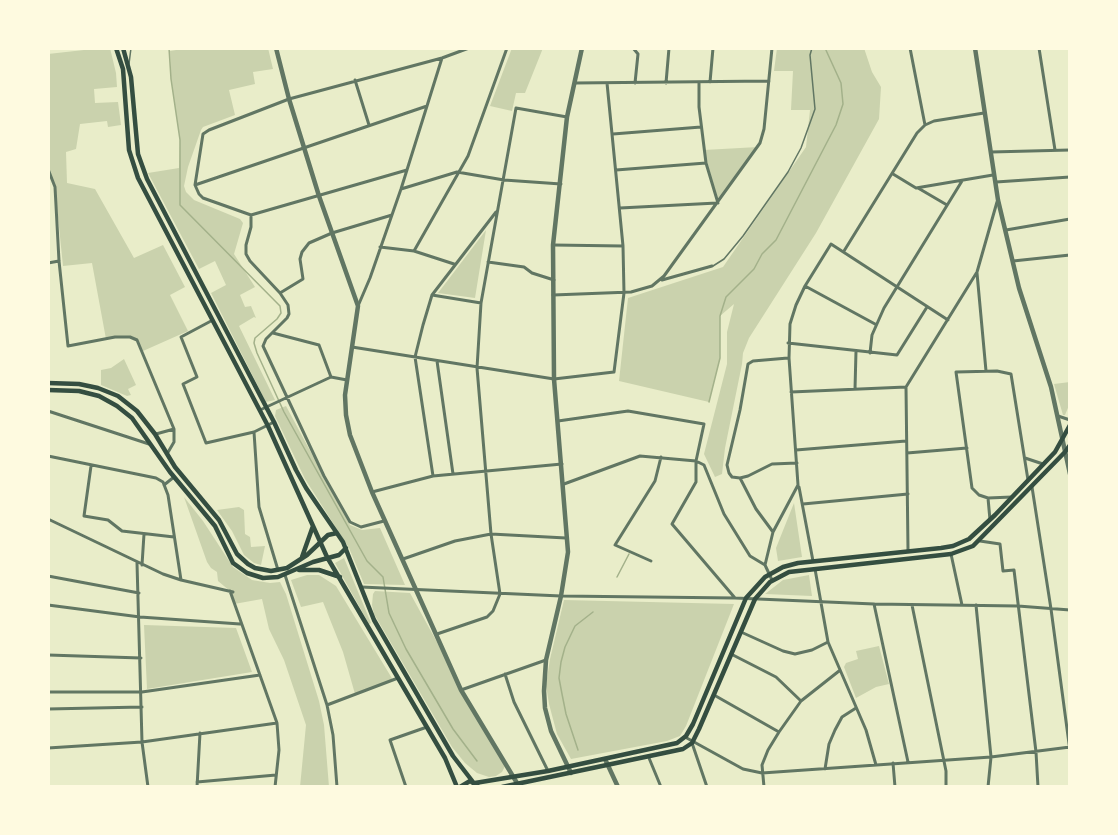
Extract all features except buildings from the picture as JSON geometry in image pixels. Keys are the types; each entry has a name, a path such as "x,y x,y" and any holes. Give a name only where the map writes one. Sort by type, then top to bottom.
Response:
{"main road":[{"path":"117,48 123,69 129,150 133,166 211,321 268,426 327,557 445,758 459,787 466,782 476,784 669,746 685,737 693,724 746,598 769,574 790,565 813,561 947,547 962,543 975,535 1044,464 1063,441 1070,426"},
{"path":"123,48 129,67 138,154 142,170 269,406 274,422 306,488 346,549 374,620 453,756 476,784"},
{"path":"48,383 88,385 118,396 137,411 155,434 175,467 219,520 241,559 255,568 278,570 287,568 301,560 328,535 337,533"},
{"path":"48,390 89,393 110,401 132,418 174,477 215,526 233,563 247,573 270,578 285,575 327,557 339,555 346,549"},
{"path":"504,787 677,752 692,743 755,598 772,580 789,572 951,554 964,550 980,541 1070,444"},
{"path":"301,560 313,526"},
{"path":"297,570 319,570 340,577"}],"street":[{"path":"276,48 319,196 358,306"},
{"path":"407,170 251,215 203,198 195,185 195,172 205,132 289,99 442,58 469,48"},
{"path":"414,251 468,156 507,48"},
{"path":"571,773 556,743 547,717 544,691 546,660 568,562 564,484 554,379 553,244 567,117 582,48"},
{"path":"633,48 638,54 635,83"},
{"path":"666,82 669,48"},
{"path":"710,82 713,48"},
{"path":"553,295 624,293 652,286 660,280 760,143 764,129 772,48"},
{"path":"910,48 925,125"},
{"path":"975,48 998,200 1012,261 1046,369 1070,474"},
{"path":"1039,48 1055,150"},
{"path":"442,58 401,189 358,306 346,380 345,405 348,425 372,492 401,560 461,690 517,783"},
{"path":"355,80 369,125"},
{"path":"573,83 769,81"},
{"path":"352,347 554,379 614,372 624,293 623,246 607,83"},
{"path":"699,83 701,127 706,163 718,203"},
{"path":"195,185 427,106"},
{"path":"436,634 488,616 493,611 500,594 491,534 477,368 481,303 516,108 567,117"},
{"path":"843,252 917,133 925,125 934,121 984,114"},
{"path":"613,134 701,127"},
{"path":"989,152 1070,150"},
{"path":"616,170 706,163"},
{"path":"48,169 55,188 59,261 68,346 116,337 130,337 137,340 174,429 174,442 167,455"},
{"path":"401,189 457,172 504,180 561,184"},
{"path":"893,174 947,205"},
{"path":"916,188 993,175"},
{"path":"994,182 1070,177"},
{"path":"870,353 876,324 962,181"},
{"path":"908,551 906,387 977,272 998,200"},
{"path":"620,208 718,203"},
{"path":"433,476 415,357 432,295 496,212"},
{"path":"251,215 246,254 280,293 288,305 289,314 264,342 263,350 285,399 350,522 361,527 384,521"},
{"path":"280,293 303,279 300,259 306,246 312,241 392,215"},
{"path":"1006,230 1070,219"},
{"path":"553,244 623,246"},
{"path":"813,561 798,485 788,343 793,313 805,286 831,244 948,320"},
{"path":"381,247 414,251 454,264"},
{"path":"1012,261 1070,255"},
{"path":"48,263 59,261"},
{"path":"488,262 525,267 532,273 554,280"},
{"path":"660,280 712,266"},
{"path":"977,272 986,371"},
{"path":"805,286 876,324"},
{"path":"432,295 481,303"},
{"path":"788,343 897,355 927,307"},
{"path":"211,321 181,337 197,377 183,384 206,443 254,432 274,422"},
{"path":"273,333 319,345 331,377"},
{"path":"855,389 856,351"},
{"path":"789,358 753,361 748,364 727,465 732,477 740,478 752,475 772,464 797,463"},
{"path":"437,361 453,474"},
{"path":"1012,497 988,498 979,495 972,488 956,372 986,371 1008,373 1012,377 1028,480"},
{"path":"258,411 331,377 346,380"},
{"path":"791,392 906,387"},
{"path":"48,411 152,445"},
{"path":"558,421 628,411 704,424 696,461 696,482 672,524 735,598"},
{"path":"1057,416 1070,420"},
{"path":"155,434 167,433 174,429"},
{"path":"254,432 259,507 278,570"},
{"path":"796,450 906,441"},
{"path":"1063,441 1070,444"},
{"path":"907,453 967,448"},
{"path":"564,484 645,455 696,461 704,465 724,514 750,556 765,565 772,580"},
{"path":"48,456 156,478 164,484 181,580"},
{"path":"651,561 615,545 656,480 661,458"},
{"path":"1025,458 1044,464"},
{"path":"372,492 433,476 562,465"},
{"path":"91,466 84,516 108,520 122,531 175,537"},
{"path":"164,484 174,477"},
{"path":"740,478 756,509 773,532"},
{"path":"765,565 773,532 798,485"},
{"path":"685,737 692,743 743,769 762,773 825,770 1070,749 1032,487"},
{"path":"803,504 908,494"},
{"path":"988,498 990,520"},
{"path":"48,519 140,564 181,580 232,591 241,624 277,723 279,750 275,787"},
{"path":"144,534 139,593 142,742 148,787"},
{"path":"401,560 455,541 491,534 568,538"},
{"path":"980,541 1000,544 1003,571 1014,570 1036,752 1038,787"},
{"path":"951,554 962,604"},
{"path":"815,568 828,642 866,730 876,765"},
{"path":"285,575 327,705 333,735 337,787"},
{"path":"48,576 139,593"},
{"path":"361,587 561,596 755,598 874,604 1018,606 1070,610"},
{"path":"874,604 908,762"},
{"path":"912,604 944,760 946,787"},
{"path":"48,605 140,617 241,624"},
{"path":"976,605 991,757 988,787"},
{"path":"741,632 795,654 812,650 828,642"},
{"path":"731,654 776,677 801,701"},
{"path":"48,655 141,658"},
{"path":"461,690 546,660"},
{"path":"764,787 762,773 768,750 778,732 801,701 840,671"},
{"path":"505,674 514,702 548,771"},
{"path":"48,692 142,692 260,675"},
{"path":"327,705 399,678"},
{"path":"714,695 778,732"},
{"path":"48,709 142,707"},
{"path":"825,770 829,744 835,730 842,717 856,708"},
{"path":"48,748 142,742 277,723"},
{"path":"406,787 390,740 427,727"},
{"path":"200,733 197,785 276,775"},
{"path":"692,743 707,787"},
{"path":"649,758 661,787"},
{"path":"605,759 618,787"},
{"path":"893,764 895,787"}],"lane":[{"path":"123,69 129,67 131,48"},
{"path":"712,266 724,259 743,236 801,148 815,109 810,55 812,48"}],"green space":[{"path":"110,48 117,87 94,89 95,103 118,102 121,125 108,127 107,121 80,124 76,149 66,152 67,183 95,189 134,258 163,245 185,287 170,295 188,331 143,351 138,342 130,337 106,339 92,263 63,266 55,188 48,171 48,54"},
{"path":"189,48 268,48 273,69 253,72 255,84 229,90 235,115 203,127 188,167 184,186 186,192 194,200 240,219 243,223 234,254 255,287 240,295 245,307 251,306 256,318 239,326 275,400 266,402 211,293 226,285 215,261 199,269 148,173 179,168 180,140 171,79 170,51"},
{"path":"512,48 543,48 525,93 516,93 512,111 490,106"},
{"path":"777,48 864,48 872,72 881,87 879,119 816,233 749,338 743,353 722,474 715,477 704,454 727,364 727,332 734,304 720,316 720,358 709,402 619,381 628,298 723,267 806,147 810,110 791,110 793,71 774,71"},
{"path":"758,147 718,203 704,150"},
{"path":"486,230 475,298 438,293 448,280"},
{"path":"124,359 136,385 128,389 131,395 127,396 101,385 101,370 111,368"},
{"path":"1070,382 1070,403 1063,415 1054,384"},
{"path":"286,406 350,525 362,530 380,528 405,585 364,584 349,548 305,479 275,416 276,410"},
{"path":"184,497 203,521 233,567 252,580 280,582 286,594 319,701 324,725 329,787 300,787 306,725 284,660 269,629 262,599 234,604 230,591 218,581 217,572 207,562"},
{"path":"794,503 802,557 778,561 776,548"},
{"path":"239,507 244,510 245,534 250,537 251,547 265,546 261,565 254,563 244,555 232,531 217,510"},
{"path":"344,558 371,623 369,624 335,563"},
{"path":"307,575 319,575 336,586 393,680 355,694 343,652 323,602 301,607 291,580"},
{"path":"809,575 812,596 765,594 783,580"},
{"path":"375,591 410,593 505,766 502,772 489,777 477,773 452,747 374,614 372,605"},
{"path":"564,600 734,604 680,736 667,741 571,759 557,734 546,685"},
{"path":"144,625 236,628 252,672 147,689"},
{"path":"879,646 889,684 876,687 856,698 844,667 846,663 858,659 856,651"}],"waterway":[{"path":"169,48 180,140 180,205 280,306 281,313 277,319 255,338 257,353 284,412 367,561 383,577 389,613 406,649 453,729 477,761"},
{"path":"709,402 720,358 720,316 726,297 754,269 762,254 776,240 836,125 843,104 841,83 825,48"},
{"path":"617,577 629,554"},
{"path":"578,750 566,714 559,678 565,647 575,626 593,612"}]}
